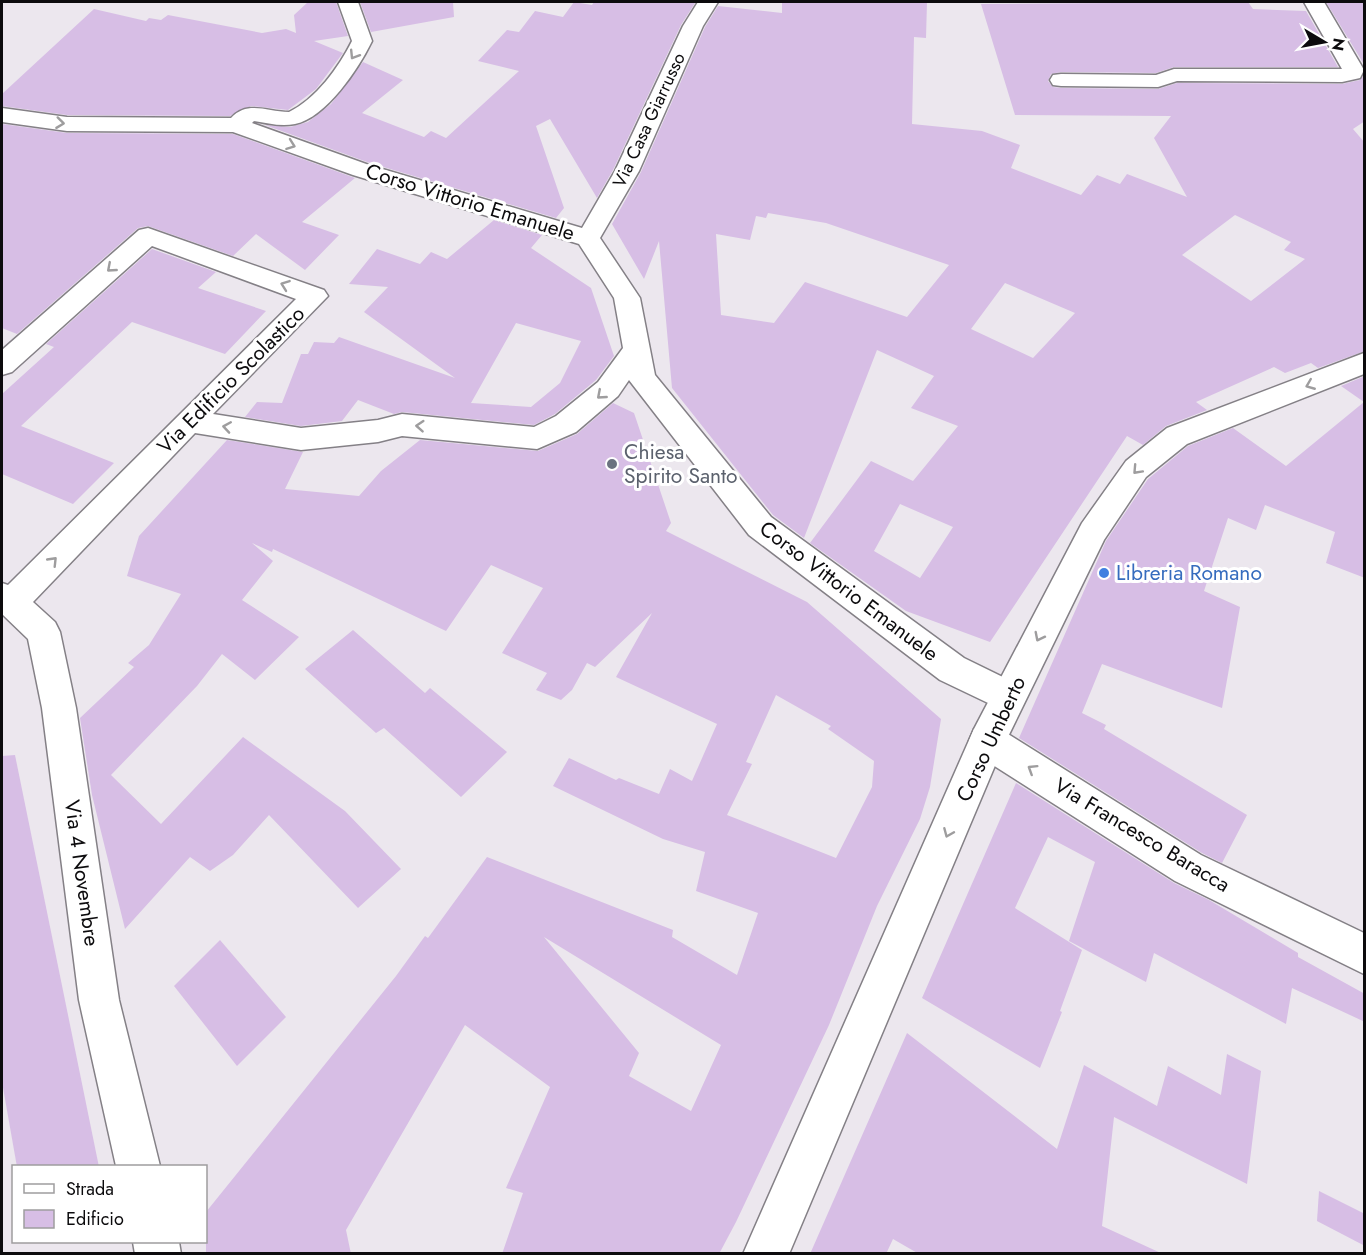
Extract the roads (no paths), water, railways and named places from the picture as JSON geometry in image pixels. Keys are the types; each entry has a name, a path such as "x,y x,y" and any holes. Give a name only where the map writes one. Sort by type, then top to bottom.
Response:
{"street":[{"path":"236,125 248,114 294,119 307,111 356,56 362,41 348,2"},
{"name":"Via Casa Giarrusso","path":"588,238 627,171 693,26 708,2"},
{"path":"1061,80 1158,81 1174,75 1342,76 1352,73 1353,70 1314,2"},
{"name":"Corso Vittorio Emanuele","path":"2,115 67,124 236,125 361,170 588,238 627,298 642,378 760,526 952,669 1009,698"},
{"name":"Via Edificio Scolastico","path":"2,365 148,236 315,296 7,600"},
{"path":"189,421 301,439 378,431 402,425 537,438 566,424 608,389 636,349"},
{"name":"Corso Umberto","path":"766,1254 987,741 1093,532 1136,469 1177,436 1365,363"},
{"name":"Via 4 Novembre","path":"7,600 43,632 59,708 99,1000 138,1165"},
{"name":"Via Francesco Baracca","path":"987,741 1188,868 1365,954"}],"place":[{"name":"Chiesa Spirito Santo","path":"612,464"},
{"name":"Libreria Romano","path":"1104,573"}]}
